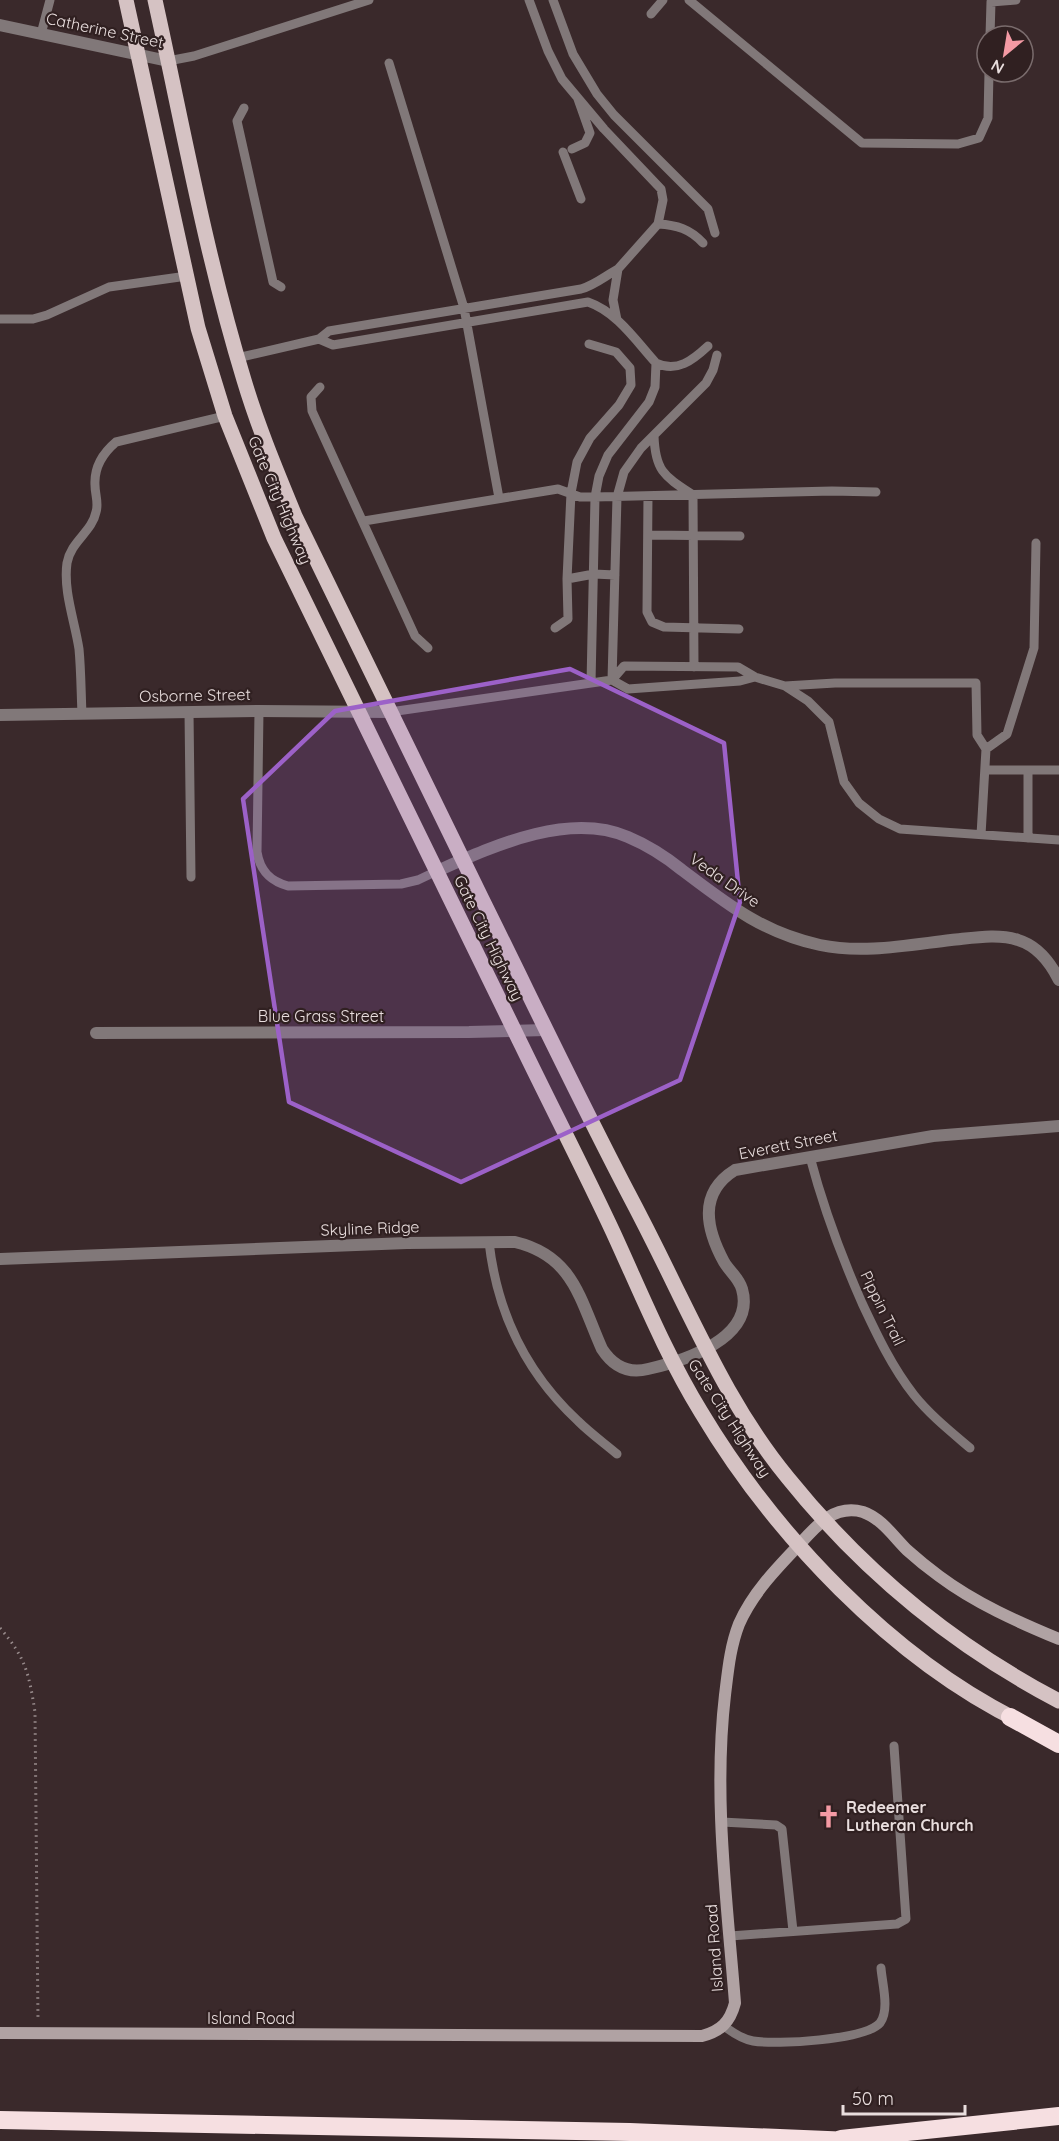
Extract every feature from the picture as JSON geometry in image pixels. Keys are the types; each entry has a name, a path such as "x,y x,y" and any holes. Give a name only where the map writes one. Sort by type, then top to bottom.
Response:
{"highway":[{"path":"1011,1717 1059,1742"},
{"path":"830,2140 1059,2116"},
{"path":"0,2120 630,2132 851,2141"}],"main road":[{"name":"Gate City Highway","path":"126,0 198,328 225,416 274,538 609,1225 674,1364 700,1412 732,1461 767,1507 844,1592 932,1667 1011,1717"},
{"name":"Gate City Highway","path":"155,0 218,289 237,358 268,450 295,516 390,712 706,1348 753,1432 785,1476 823,1520 885,1581 941,1627 990,1661 1059,1701"}],"street":[{"name":"Catherine Street","path":"0,25 168,61"},
{"name":"Osborne Street","path":"0,715 259,711 390,712"},
{"name":"Veda Drive","path":"437,871 510,841 551,831 602,830 627,836 655,851 747,917 798,940 851,949 881,948 968,938 1018,939 1032,946 1046,958 1059,980"},
{"name":"Blue Grass Street","path":"96,1033 546,1030"},
{"name":"Everett Street","path":"674,1364 727,1336 735,1329 741,1315 744,1302 738,1280 721,1256 709,1222 708,1209 711,1197 717,1185 726,1176 741,1168 933,1136 1059,1126"},
{"name":"Skyline Ridge","path":"0,1259 407,1243 514,1242 531,1246 547,1254 569,1275 602,1349 609,1359 628,1370 640,1371 674,1364"},
{"name":"Island Road","path":"0,2033 702,2036 714,2033 724,2026 732,2014 735,2003 720,1772 724,1708 732,1647 739,1624 753,1598 799,1544 823,1520 836,1512 846,1510 863,1512 877,1520 939,1577 1025,1625 1059,1639"}],"lane":[{"path":"41,34 50,0"},
{"path":"168,61 194,56 369,0"},
{"path":"237,358 319,339 329,331 581,289 593,285 618,269 658,224 663,200 660,189 562,79 529,0"},
{"path":"553,0 573,54 597,94 614,115 708,209 715,233"},
{"path":"651,14 663,0"},
{"path":"689,0 862,144 958,144 978,138 988,118 989,84"},
{"path":"990,24 991,2 1016,0"},
{"path":"553,62 573,54"},
{"path":"389,63 464,308 499,498"},
{"path":"580,101 597,94"},
{"path":"580,101 590,133 585,143 568,150 581,199"},
{"path":"244,108 237,121 273,282 281,287"},
{"path":"658,224 678,225 696,235 704,243"},
{"path":"616,320 613,300 618,269"},
{"path":"0,319 33,319 110,287 187,276"},
{"path":"319,339 333,345 588,302 601,307 656,363 666,368 686,364 708,346"},
{"path":"555,628 568,620 567,579 571,493 577,462 590,438 620,405 631,385 630,368 616,352 589,344"},
{"path":"612,680 617,497 624,472 641,448 706,383 717,355"},
{"path":"591,683 595,497 599,476 608,455 650,402 655,387 656,363"},
{"path":"320,387 311,397 312,411 415,636 428,648"},
{"path":"82,714 79,651 66,577 67,562 71,550 96,514 98,502 95,486 100,461 107,449 117,442 225,416"},
{"path":"654,435 654,458 675,483 693,495"},
{"path":"364,521 558,489 580,497 832,490 876,492"},
{"path":"693,495 694,667"},
{"path":"648,496 647,612 652,622 664,627 739,629"},
{"path":"648,535 740,536"},
{"path":"986,749 1007,734 1034,648 1036,543"},
{"path":"567,579 594,574 615,574"},
{"path":"612,680 624,666 738,667 755,677 785,686 808,702 829,722 844,782 859,803 879,819 900,829 1059,840"},
{"path":"390,712 612,680 628,689 740,681 755,677"},
{"path":"785,686 835,683 976,683 977,735 986,749 981,835"},
{"path":"259,711 257,852 259,864 265,874 276,883 288,886 391,885 418,880 437,871"},
{"path":"189,712 191,877"},
{"path":"985,770 1059,770"},
{"path":"1028,770 1028,838"},
{"name":"Pippin Trail","path":"810,1156 838,1249 879,1339 915,1397 939,1422 970,1448"},
{"path":"489,1242 500,1301 526,1358 564,1407 617,1454"},
{"path":"730,1936 897,1924 906,1919 894,1746"},
{"path":"722,1822 776,1825 782,1829 793,1931"},
{"path":"724,2026 750,2041 777,2044 842,2036 868,2028 878,2024 883,2016 881,1968"}],"path":[{"path":"0,1628 15,1645 26,1665 35,1712 38,2032"}],"highlighted area":[{"path":"570,669 724,743 740,902 680,1080 461,1182 289,1102 243,799 335,711"}],"place":[{"name":"Redeemer Lutheran Church","path":"828,1816"}]}
